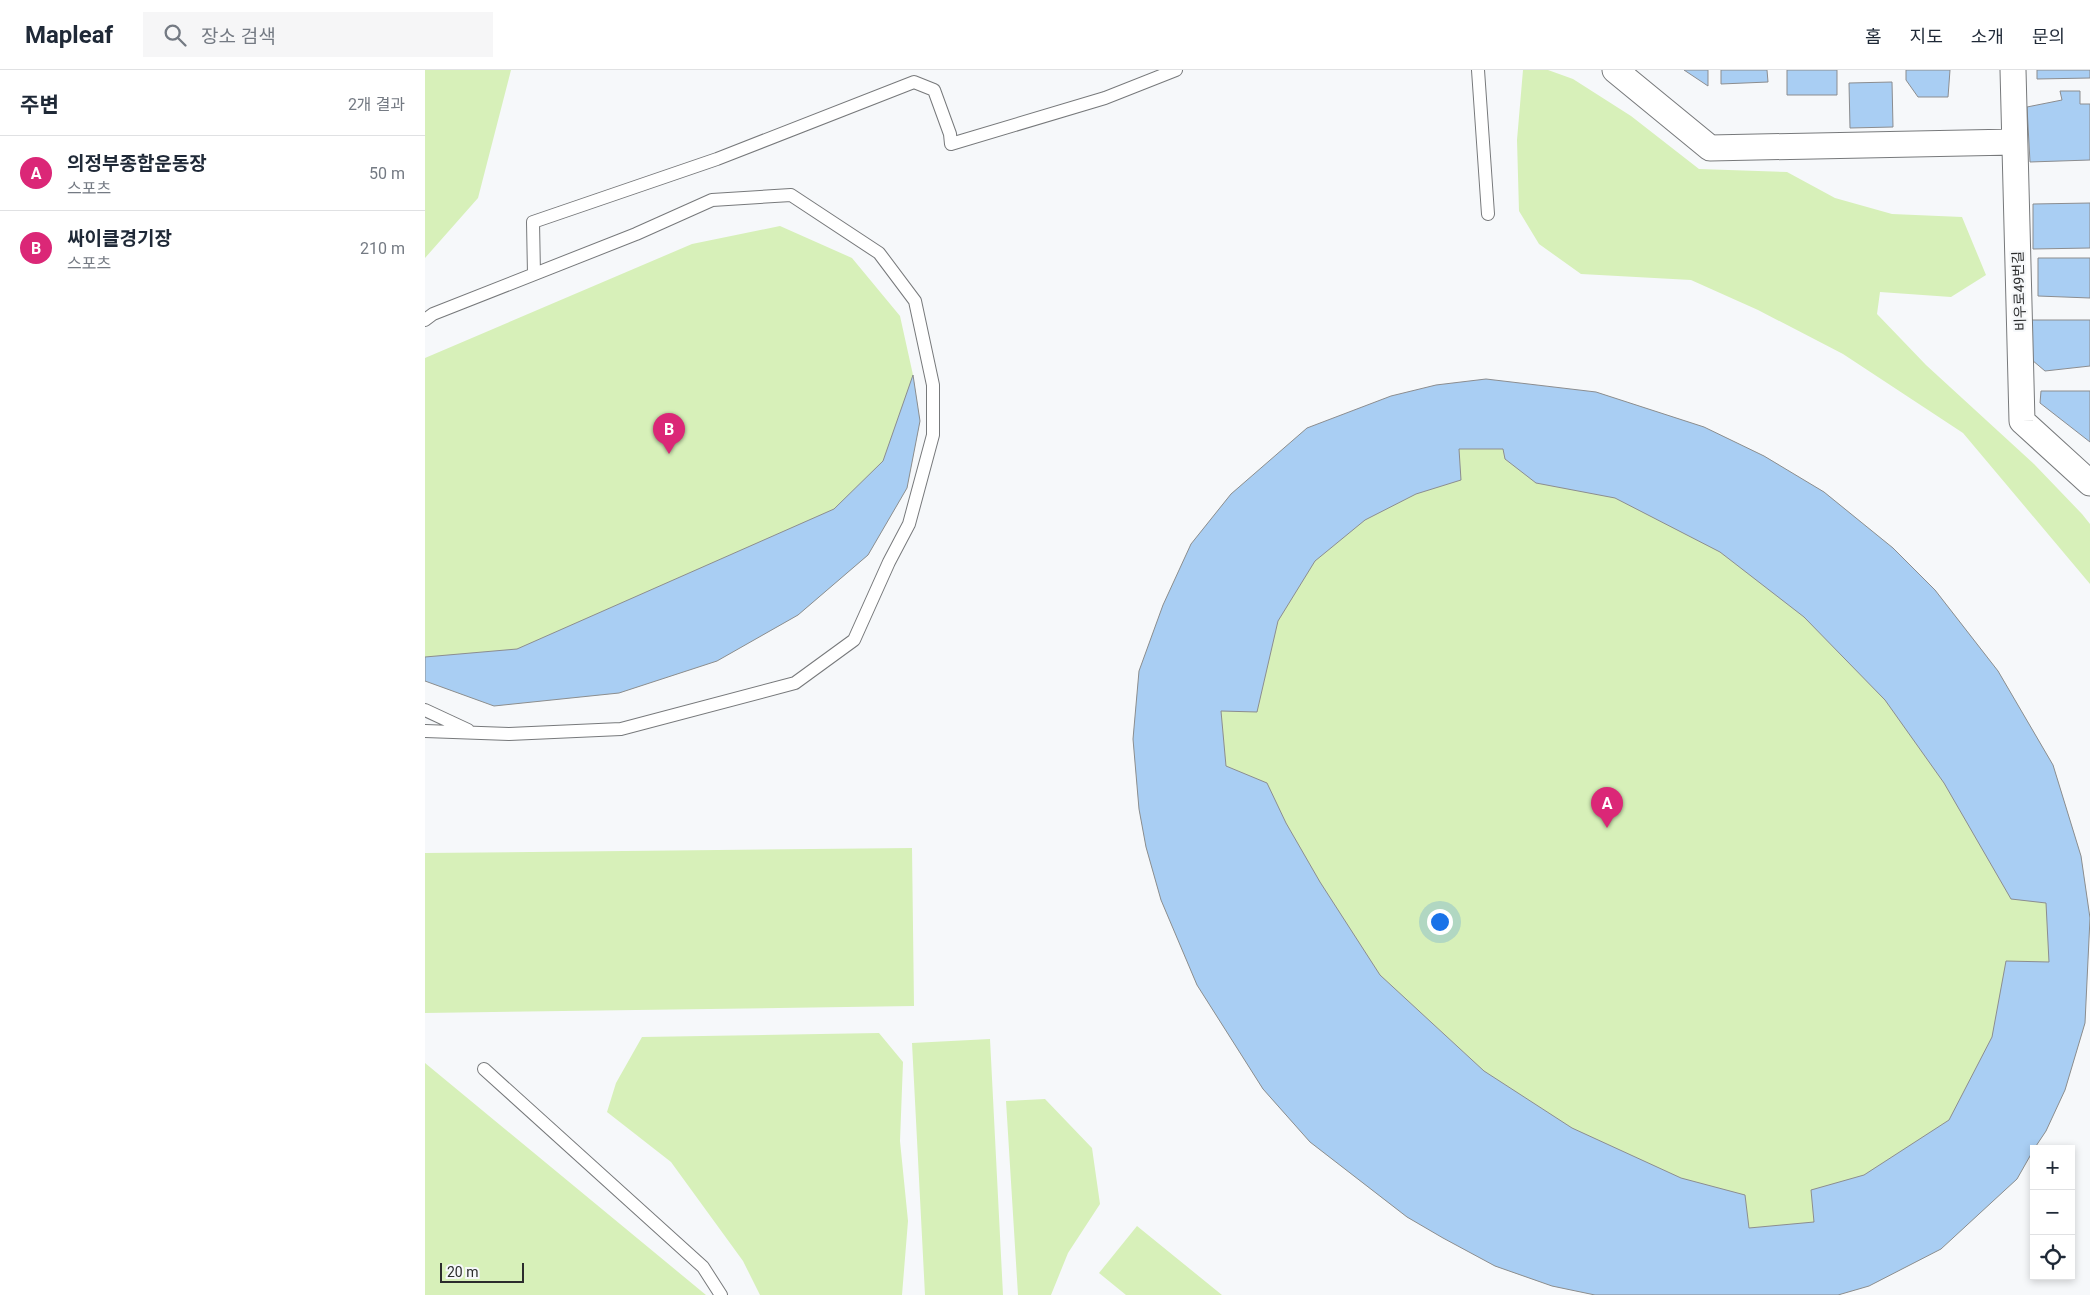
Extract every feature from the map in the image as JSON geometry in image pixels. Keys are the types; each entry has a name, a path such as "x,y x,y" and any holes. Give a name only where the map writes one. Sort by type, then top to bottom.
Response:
{"street":[{"path":"1615,70 1710,148 2014,142"},
{"name":"비우로49번길","path":"2013,70 2022,421 2090,483"}],"lane":[{"path":"534,274 533,222 717,159 914,82 934,90 950,134 951,144 1105,98 1176,70"},
{"path":"1477,70 1488,214"},
{"path":"425,320 433,314 636,234 712,200 791,195 879,253 915,301 933,385 933,436 909,524 889,562 854,640 795,683 621,729 509,734 425,731"},
{"path":"425,710 475,733"},
{"path":"484,1069 703,1267 721,1295"}],"green space":[{"path":"425,70 511,70 478,198 425,258"},
{"path":"1523,70 1548,70 1573,79 1631,116 1699,169 1787,172 1835,198 1892,214 1962,217 1986,275 1951,297 1880,292 1877,314 1926,365 2034,464 2090,524 2090,584 1963,433 1843,354 1758,310 1691,280 1581,274 1539,244 1519,211 1517,140"},
{"path":"780,226 852,258 900,316 913,375 920,421 907,488 868,555 798,615 717,661 619,693 494,706 425,681 425,358 692,244"},
{"path":"1596,392 1704,427 1764,456 1824,492 1893,548 1935,590 1998,671 2053,765 2081,856 2090,918 2085,1023 2065,1090 2046,1131 2037,1145 2030,1145 2030,1156 2017,1179 1941,1249 1869,1286 1838,1295 1595,1295 1552,1286 1495,1266 1407,1217 1310,1142 1263,1089 1197,985 1161,900 1146,847 1139,809 1133,739 1139,671 1163,605 1191,544 1231,494 1307,428"},
{"path":"912,848 914,1006 425,1013 425,853"},
{"path":"879,1033 903,1062 900,1141 908,1221 902,1295 760,1295 743,1261 671,1162 607,1112 616,1083 642,1037"},
{"path":"990,1039 1003,1295 925,1295 912,1043"},
{"path":"425,1063 706,1295 425,1295"},
{"path":"1045,1099 1092,1148 1100,1204 1068,1253 1051,1295 1018,1295 1006,1101"},
{"path":"1137,1226 1222,1295 1126,1295 1099,1273"}],"building":[{"path":"1684,70 1708,70 1708,86"},
{"path":"1721,70 1767,70 1768,82 1721,84"},
{"path":"1787,70 1837,70 1837,95 1787,95"},
{"path":"1906,70 1950,70 1948,97 1918,97 1906,80"},
{"path":"2037,70 2090,70 2090,78 2037,79"},
{"path":"1892,82 1893,127 1850,128 1849,83"},
{"path":"2060,91 2080,91 2080,104 2090,104 2090,160 2030,162 2027,107 2062,100"},
{"path":"2090,203 2090,248 2033,249 2033,204"},
{"path":"2038,258 2090,258 2090,298 2038,296"},
{"path":"2029,320 2090,320 2090,366 2045,371 2032,360"},
{"path":"913,375 920,421 907,488 868,555 798,615 717,661 619,693 494,706 425,681 425,657 517,649 834,509 883,461"},
{"path":"1486,379 1596,392 1704,427 1764,456 1824,492 1893,548 1935,590 1998,671 2053,765 2081,856 2090,918 2085,1023 2065,1090 2046,1131 2037,1145 2030,1145 2030,1156 2017,1179 1941,1249 1869,1286 1838,1295 1595,1295 1552,1286 1495,1266 1407,1217 1310,1142 1263,1089 1197,985 1161,900 1146,847 1139,809 1133,739 1139,671 1163,605 1191,544 1231,494 1307,428 1391,396 1436,385","holes":["1459,449 1503,449 1505,459 1536,483 1615,498 1720,552 1804,617 1885,700 1944,783 2011,899 2046,903 2049,962 2006,961 1992,1037 1949,1120 1864,1175 1811,1190 1814,1222 1749,1228 1745,1195 1681,1178 1572,1128 1484,1071 1380,975 1320,882 1286,823 1267,783 1226,766 1221,711 1257,712 1278,621 1315,561 1365,520 1416,494 1461,480"]},
{"path":"2041,391 2090,391 2090,442 2040,403"}],"place":[{"name":"싸이클경기장","path":"669,454"},
{"name":"의정부종합운동장","path":"1607,828"}]}
